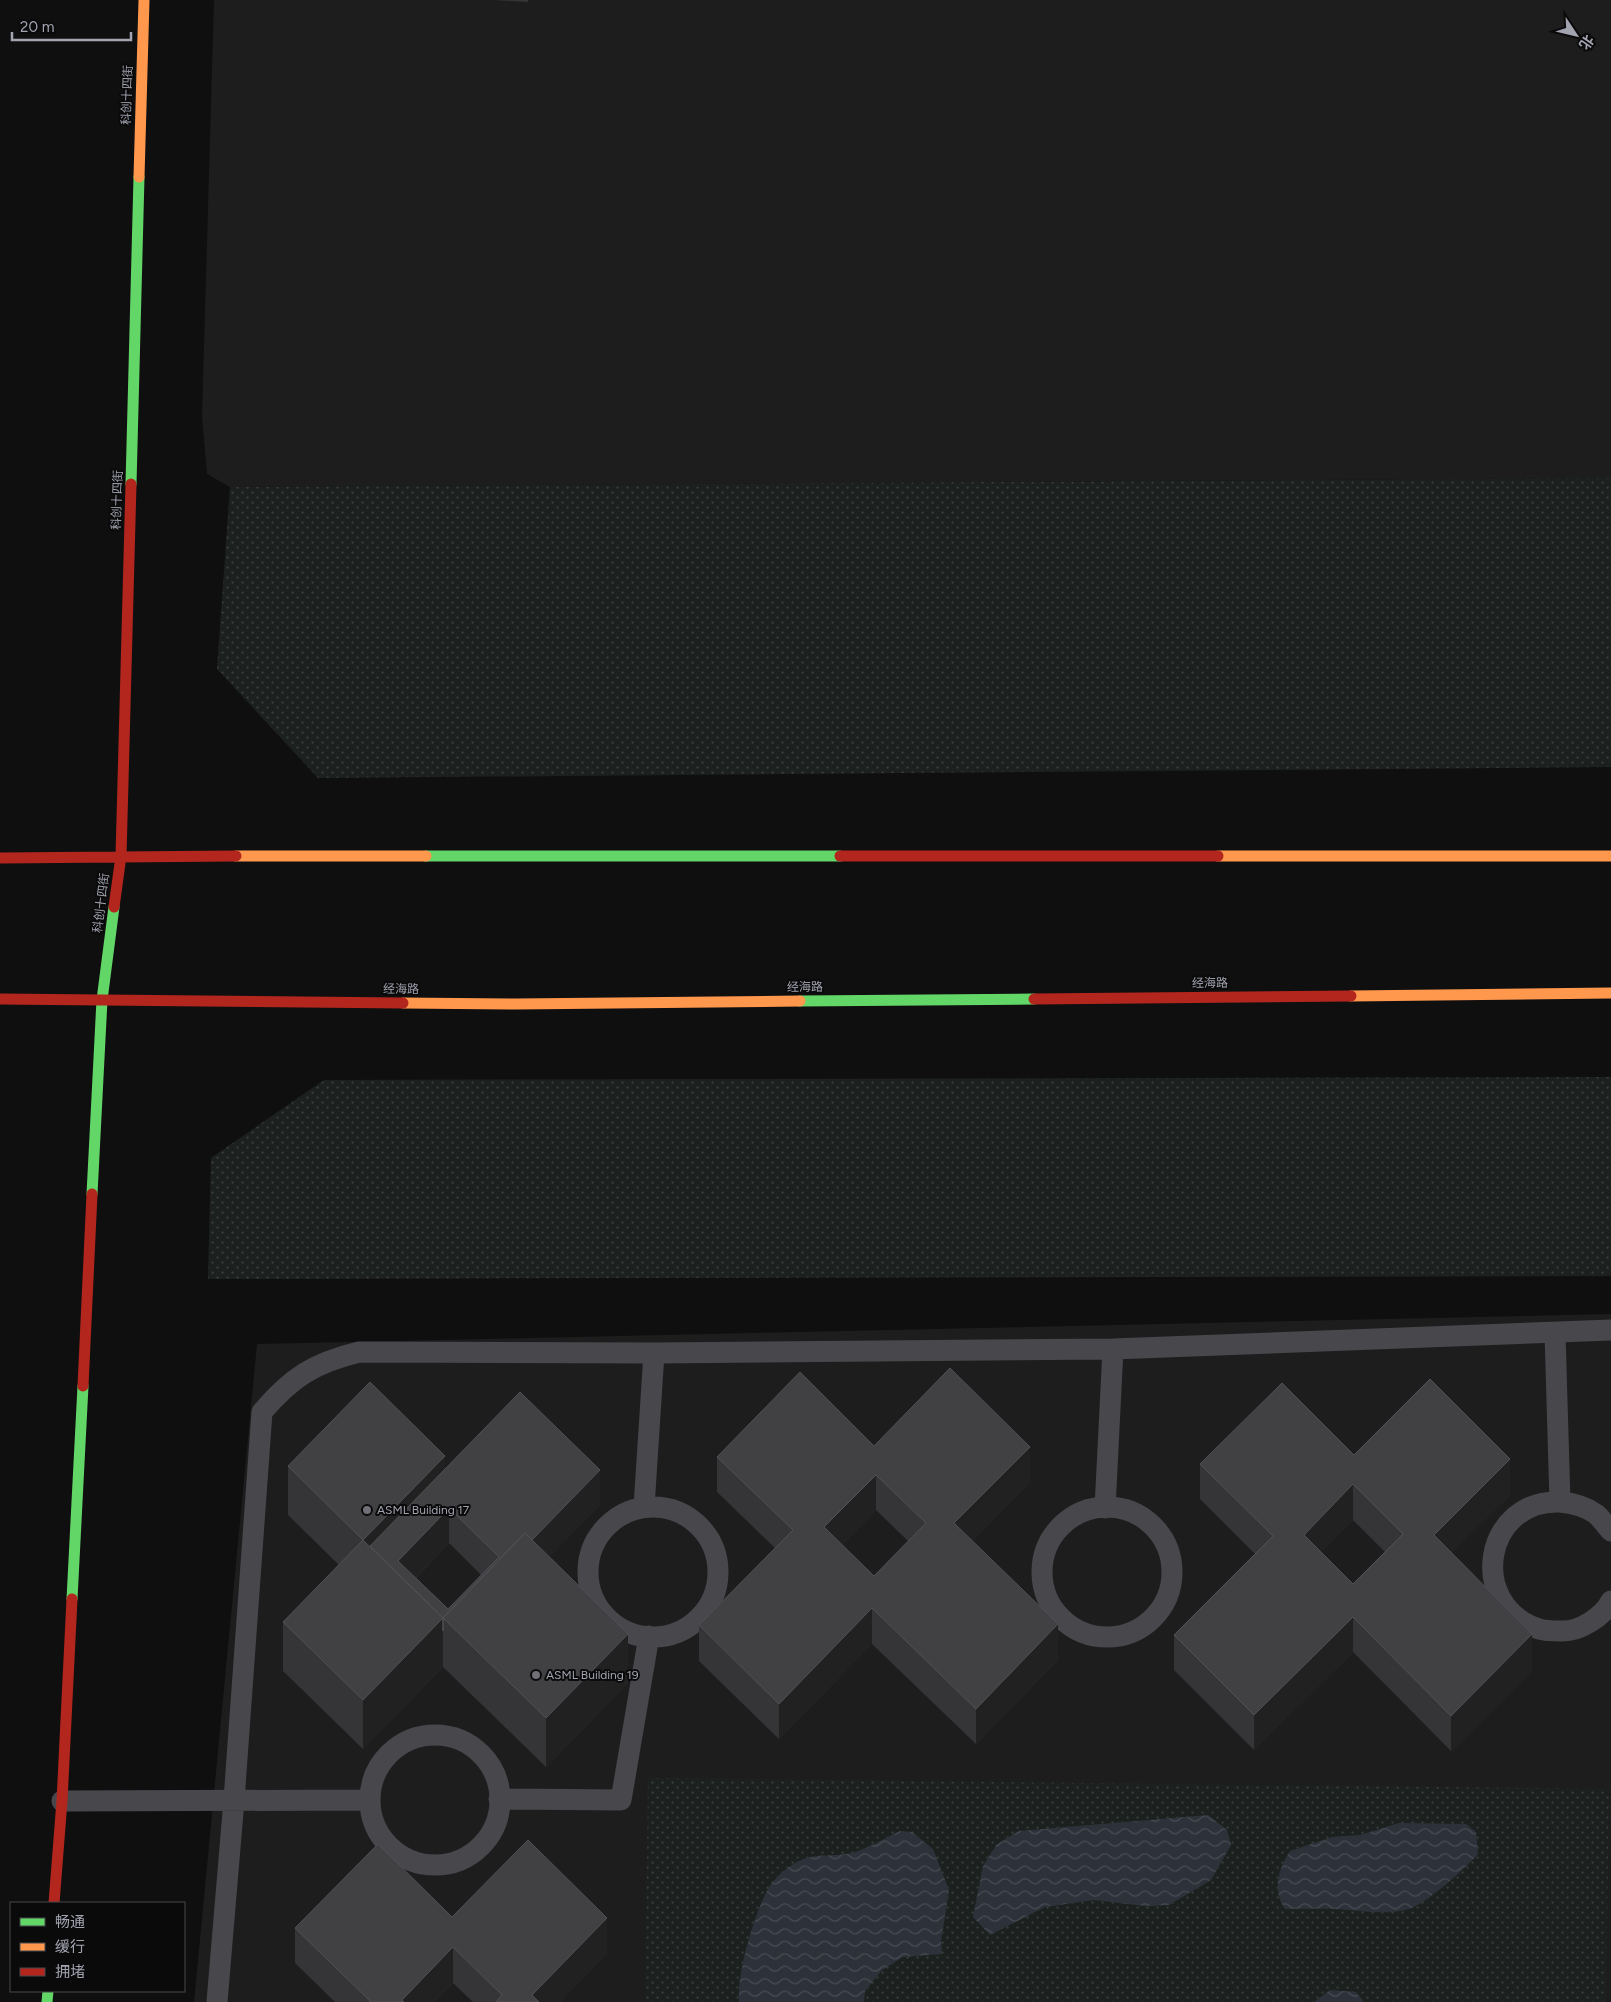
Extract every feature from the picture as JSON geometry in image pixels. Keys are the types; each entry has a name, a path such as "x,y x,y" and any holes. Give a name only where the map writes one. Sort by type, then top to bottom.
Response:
{"main road":[{"name":"科创十四街","path":"54,1902 62,1801 102,1000 121,856 144,0"},
{"path":"0,858 121,856 1611,856"},
{"name":"经海路","path":"0,999 516,1004 1611,993"}],"lane":[{"path":"217,2002 234,1800 262,1412 280,1391 320,1364 359,1352 654,1353 1113,1349 1611,1330"},
{"path":"1555,1332 1560,1502"},
{"path":"1105,1508 1113,1349"},
{"path":"644,1507 654,1353"},
{"path":"1611,1531 1596,1514 1573,1503 1547,1502 1523,1511 1504,1528 1493,1550 1492,1566 1492,1576 1501,1600 1517,1619 1540,1630 1566,1631 1590,1623 1611,1601"},
{"path":"644,1507 670,1508 692,1519 710,1538 718,1562 717,1588 705,1611 687,1628 662,1637 649,1636 637,1635 614,1624 596,1606 589,1581 590,1556 601,1533 619,1515 644,1507"},
{"path":"1097,1507 1105,1508 1123,1508 1146,1520 1163,1538 1172,1562 1170,1588 1159,1611 1140,1628 1116,1637 1090,1636 1067,1625 1050,1606 1042,1582 1043,1556 1054,1533 1073,1516 1097,1507"},
{"path":"498,1800 621,1800 649,1636"},
{"path":"425,1735 450,1736 474,1747 491,1766 499,1790 498,1816 487,1839 468,1856 444,1864 418,1863 396,1852 378,1833 370,1810 370,1800 371,1784 382,1760 401,1744 425,1735"},
{"path":"62,1801 370,1800"}],"shaded area":[{"path":"214,0 1611,0 1611,478 230,487 207,474 202,416"},
{"path":"1611,478 1611,767 318,778 217,669 230,487"},
{"path":"1611,1077 1611,1276 208,1279 211,1158 324,1080"},
{"path":"1611,1314 1611,2002 194,2002 257,1344"},
{"path":"648,1778 1609,1789 1606,2002 645,2002"}],"water":[{"path":"1208,1815 1227,1830 1231,1845 1211,1880 1169,1905 1145,1906 1094,1900 1045,1907 990,1935 973,1917 983,1866 997,1844 1019,1831"},
{"path":"1399,1823 1466,1824 1476,1832 1478,1854 1465,1868 1435,1893 1409,1909 1382,1912 1285,1909 1279,1895 1278,1880 1282,1865 1290,1851 1332,1837 1360,1835"},
{"path":"900,1831 912,1832 933,1849 949,1890 941,1941 942,1954 903,1957 882,1970 865,1991 864,2002 739,2002 741,1975 752,1928 768,1889 778,1876 790,1866 806,1858 855,1852"},
{"path":"1330,1990 1356,1992 1364,2002 1314,2002"}],"building":[{"path":"950,1368 1030,1447 954,1523 1058,1624 976,1709 872,1608 779,1704 699,1625 793,1530 717,1457 800,1372 874,1446","holes":["876,1475 926,1523 874,1576 824,1527"]},
{"path":"1430,1379 1510,1459 1434,1535 1532,1634 1451,1716 1353,1617 1254,1715 1174,1635 1273,1536 1200,1464 1282,1383 1354,1455","holes":["1353,1484 1403,1534 1353,1584 1304,1535"]},
{"path":"370,1382 445,1456 363,1540 288,1466"},
{"path":"520,1392 600,1470 532,1540 525,1533 443,1618 370,1546","holes":["449,1508 499,1557 448,1609 398,1561"]},
{"path":"525,1533 628,1634 546,1718 443,1618"},
{"path":"363,1540 443,1618 363,1700 283,1622"},
{"path":"528,1840 607,1918 532,1995 539,2002 496,2002 502,1995 453,1947 402,2000 404,2002 370,2002 295,1928 378,1844 452,1917"}],"traffic: fast":[{"path":"131,484 139,177"},
{"path":"426,856 840,856"},
{"path":"92,1194 102,1000 114,907"},
{"path":"800,1001 1034,999"},
{"path":"72,1599 83,1386"},
{"path":"47,2002 48,1992"}],"traffic: slow":[{"path":"139,177 144,0"},
{"path":"236,856 426,856"},
{"path":"1218,856 1611,856"},
{"path":"1351,996 1611,993"},
{"path":"403,1003 516,1004 800,1001"}],"traffic: jam":[{"path":"114,907 121,856 131,484"},
{"path":"0,858 236,856"},
{"path":"840,856 1218,856"},
{"path":"1034,999 1351,996"},
{"path":"0,999 403,1003"},
{"path":"83,1386 92,1194"},
{"path":"54,1902 62,1801 72,1599"}],"place":[{"name":"ASML Building 17","path":"367,1510"},
{"name":"ASML Building 19","path":"536,1675"}]}
